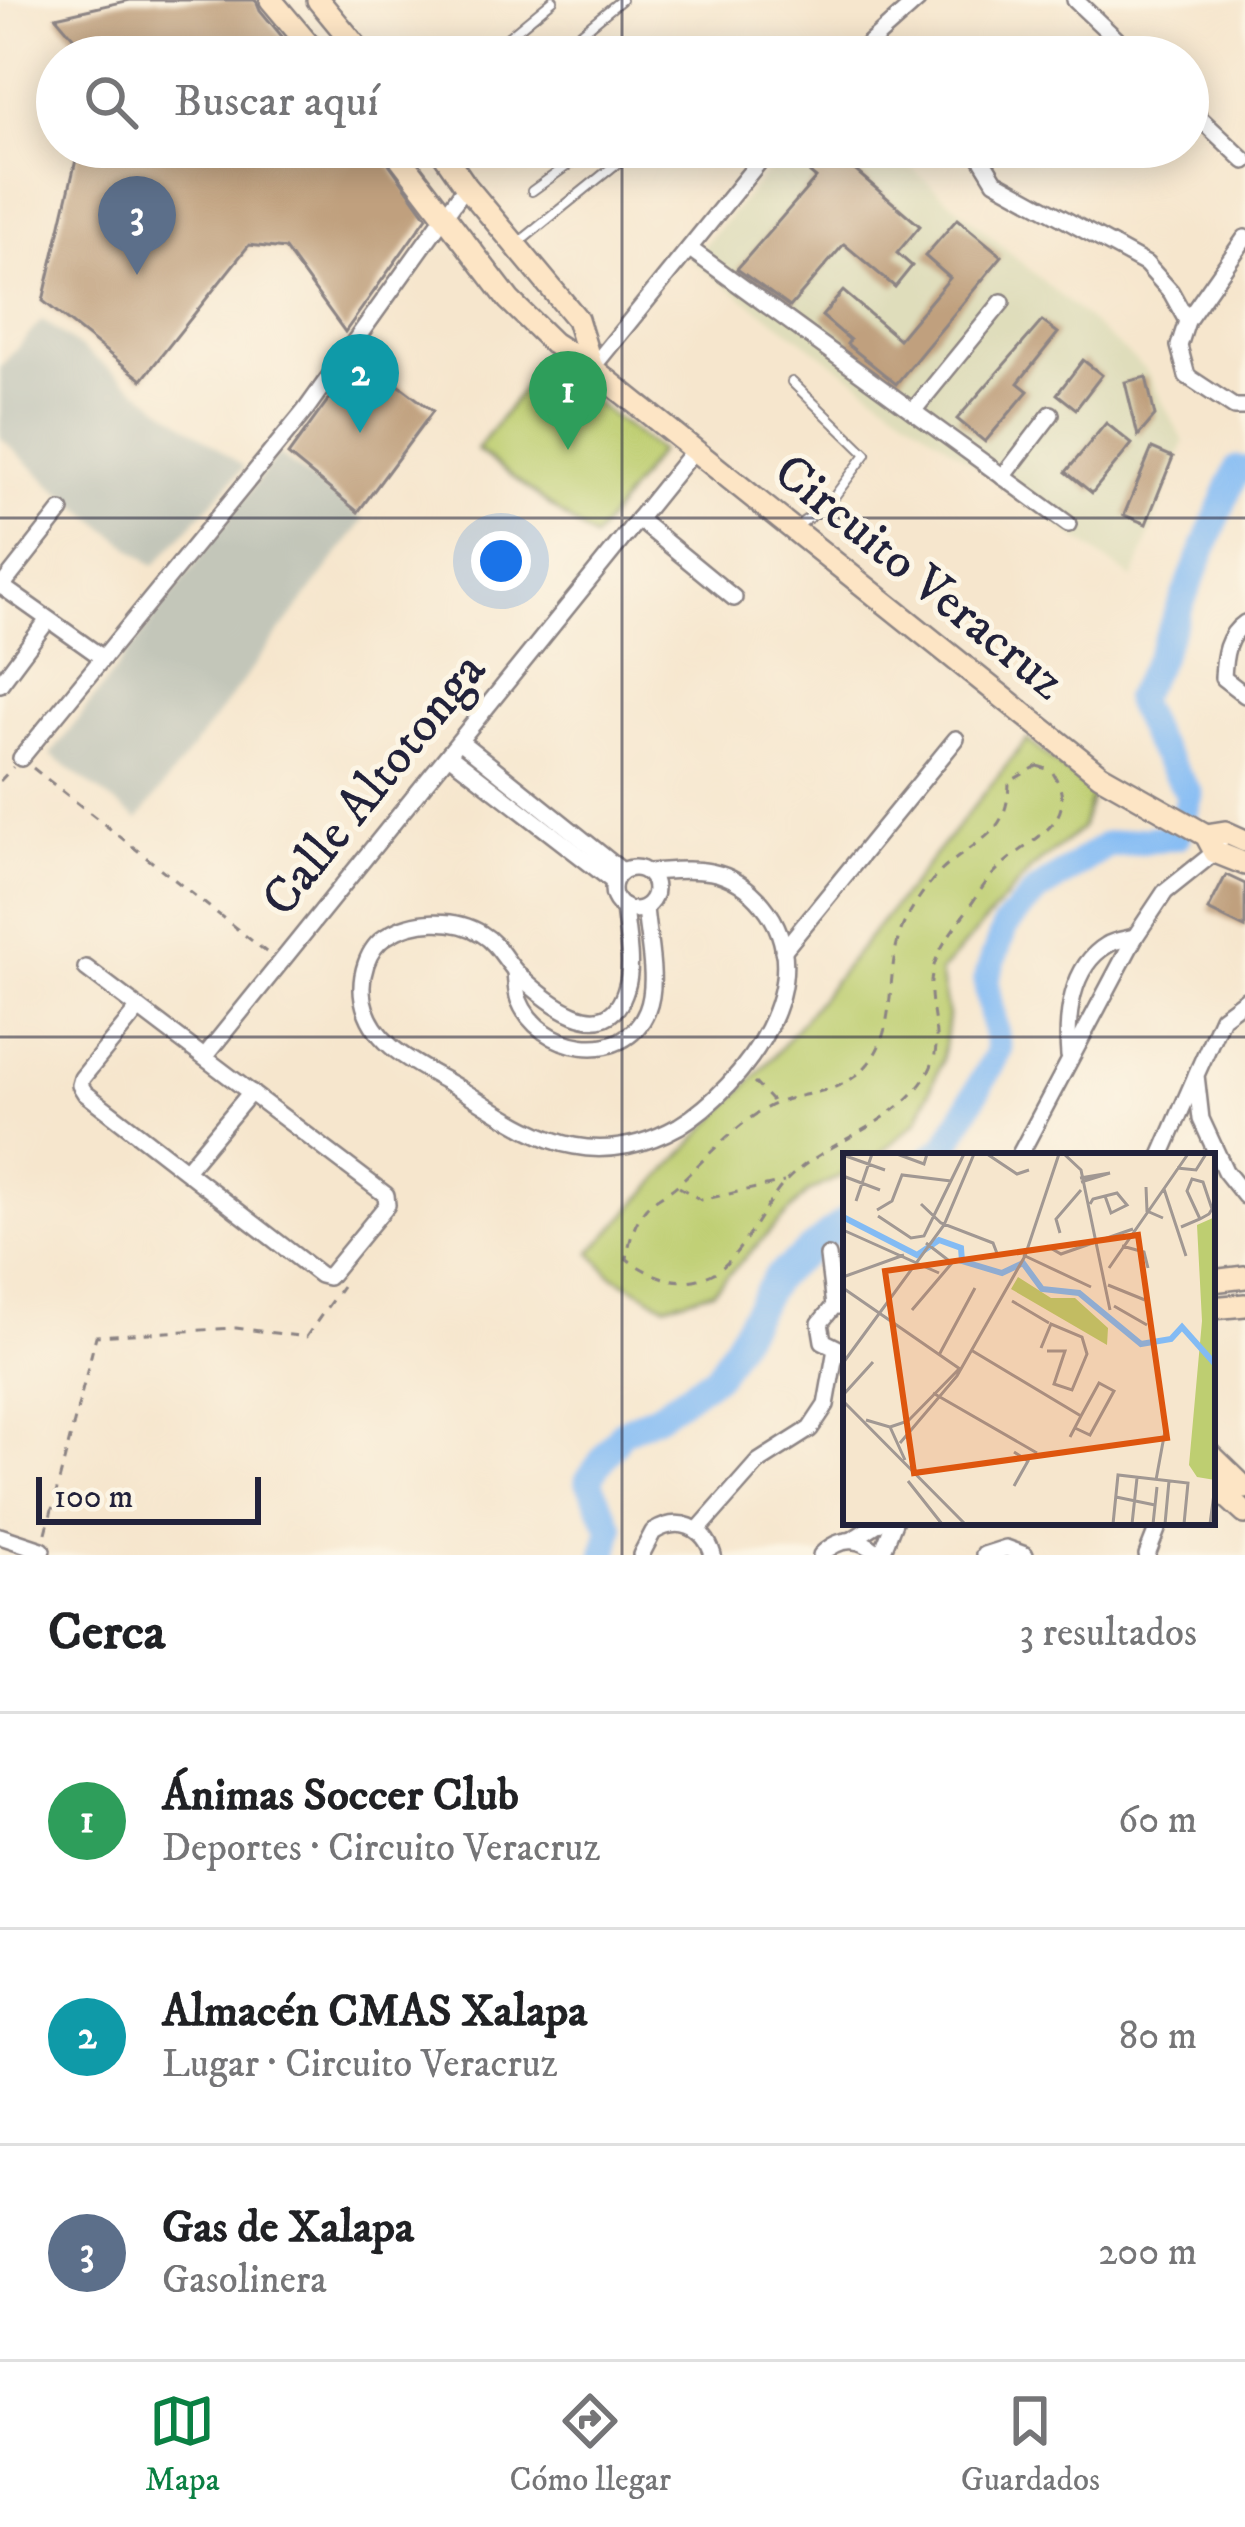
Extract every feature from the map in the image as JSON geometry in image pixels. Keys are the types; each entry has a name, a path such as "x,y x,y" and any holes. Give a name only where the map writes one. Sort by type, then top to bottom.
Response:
{"street":[{"path":"271,0 302,36"},
{"path":"878,36 918,0"},
{"path":"1075,0 1113,36"},
{"path":"296,28 320,4 347,36"},
{"path":"1209,127 1245,161"},
{"name":"Circuito Veracruz","path":"409,168 509,300 553,343 592,368 1100,775 1217,838 1245,864"},
{"path":"454,168 577,319 592,368"},
{"path":"592,368 754,168"},
{"path":"987,168 995,181 1146,264 1171,292 1186,321"},
{"path":"21,758 304,412 466,186"},
{"path":"1245,238 1186,321 1179,346 1187,376 1234,407 1245,407"},
{"path":"690,248 1067,524"},
{"path":"913,411 1002,302"},
{"path":"1003,477 1051,414"},
{"name":"Calle Altotonga","path":"205,1056 694,450"},
{"path":"62,511 1,585 103,658"},
{"path":"638,520 734,598"},
{"path":"0,684 47,621"},
{"path":"1245,623 1236,629 1224,653 1223,678 1245,695"},
{"path":"783,951 956,739"},
{"path":"454,748 618,877"},
{"path":"1021,1153 1135,937 1165,892 1217,838"},
{"path":"634,868 651,879 675,871 715,872 753,893 772,916 783,951 781,1001 769,1028 714,1099 679,1126 641,1143 607,1149 572,1146 533,1132 391,1047 370,1024 362,996 364,966 376,943 395,930 421,922 452,923 480,932 501,950 515,972 561,1012 592,1019 607,1014 627,988 624,908 614,897 618,877 634,868"},
{"path":"515,972 519,1000 546,1033 580,1047 620,1043 637,1030 649,1007 645,907 653,898 651,879"},
{"path":"624,908 645,907"},
{"path":"1069,1059 1066,1024 1084,968 1108,944 1135,937"},
{"path":"86,968 205,1056 386,1195 387,1205 328,1277 85,1093 82,1078 139,1008"},
{"path":"1162,1153 1222,1017 1245,1000"},
{"path":"1196,1075 1201,1119 1212,1153"},
{"path":"186,1170 251,1093"},
{"path":"1218,1172 1245,1196"},
{"path":"698,1530 758,1462 810,1429 826,1405 841,1350 823,1341 820,1323 840,1306 827,1256"},
{"path":"1215,1281 1245,1277"},
{"path":"1215,1308 1245,1305"},
{"path":"1215,1459 1245,1488"},
{"path":"1215,1486 1245,1513"},
{"path":"641,1555 646,1541 663,1526 687,1525 706,1538 712,1555"},
{"path":"852,1540 875,1525"},
{"path":"821,1555 840,1541 852,1540 880,1555 893,1525"},
{"path":"1147,1555 1159,1525"},
{"path":"0,1536 42,1550"},
{"path":"984,1555 1006,1548 1025,1555"}],"lane":[{"path":"509,36 553,0"},
{"path":"577,36 621,0"},
{"path":"532,191 563,168"},
{"path":"516,245 611,168"},
{"path":"792,382 866,454 828,505 792,529"}],"path":[{"path":"21,758 281,963"},
{"path":"1037,766 1052,770 1065,798 1059,816 995,871 939,950 930,988 937,1046 920,1086 898,1108 827,1148 785,1182 713,1274 668,1281 627,1259 629,1242 648,1205 677,1185 692,1167 775,1103 814,1096 868,1064 891,1002 893,963 907,916 944,868 999,825 1007,813 1009,782 1037,766"},
{"path":"740,1068 775,1103"},
{"path":"677,1185 701,1200 785,1182"},
{"path":"42,1550 96,1336 236,1328 306,1337 348,1278"}],"shaded area":[{"path":"772,168 911,168 1145,369 1184,442 1133,579 691,260"},
{"path":"42,320 244,467 154,566 55,488 0,437 0,367"},
{"path":"278,454 364,520 138,820 51,755"}],"green space":[{"path":"542,363 659,451 594,539 477,450"},
{"path":"1027,740 1093,793 1081,829 1031,869 940,973 948,1016 942,1061 917,1121 880,1153 843,1153 843,1175 807,1193 713,1291 665,1305 610,1274 591,1252 774,1056"}],"building":[{"path":"130,0 256,0 282,36 72,36 56,17"},
{"path":"74,168 392,168 427,217 345,332 285,249 249,245 142,380 43,301"},
{"path":"814,168 852,168 920,226 897,253 912,266 895,287 844,244 790,307 737,269 816,178 810,173"},
{"path":"957,219 1002,256 896,384 847,344 850,340 822,316 843,291 899,339 950,278 925,256"},
{"path":"1042,321 1058,333 1018,383 1028,391 985,442 957,419"},
{"path":"360,356 433,411 358,512 288,455"},
{"path":"1083,360 1102,375 1076,409 1057,394"},
{"path":"1146,377 1155,416 1138,436 1125,382"},
{"path":"1106,423 1132,444 1092,493 1066,472"},
{"path":"1152,448 1173,457 1146,524 1124,515"},
{"path":"1226,875 1245,884 1245,928 1208,910"}],"waterway":[{"path":"937,1153 946,1147 999,1050 986,980 1005,926 1036,892 1107,845 1178,836 1190,795 1154,740 1136,699 1158,660 1237,469 1245,470"},
{"path":"605,1555 611,1528 588,1480 622,1432 659,1414 718,1374 775,1278 843,1222"}],"place":[{"name":"Gas de Xalapa","path":"137,275"},
{"name":"Almacén CMAS Xalapa","path":"360,433"},
{"name":"Ánimas Soccer Club","path":"568,450"}]}
